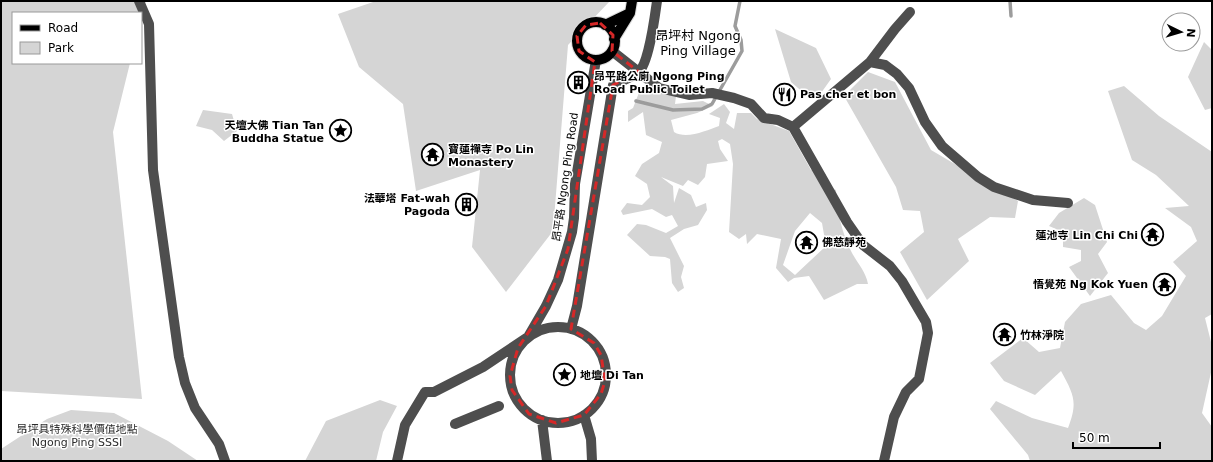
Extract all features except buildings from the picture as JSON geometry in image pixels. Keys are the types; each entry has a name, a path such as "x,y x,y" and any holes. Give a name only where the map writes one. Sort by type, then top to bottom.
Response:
{"main road":[{"path":"614,39 611,31 605,25 595,22 586,25 577,36 579,51 586,58 596,60 605,58 612,51 614,39 630,12 632,1"},
{"path":"605,25 630,12"}],"street":[{"path":"139,1 149,24 153,170 179,357 185,383 195,408 219,444 225,461"},
{"path":"571,329 577,306 612,85 639,72 645,61 655,21 657,1"},
{"path":"793,127 870,62 895,28 910,12"},
{"path":"612,51 658,88 689,95 712,93 725,96 751,104 764,118 778,120 793,127 847,222 862,245 890,266 902,281 926,322 928,333 919,378 906,392 894,417 884,461"},
{"name":"昂平路 Ngong Ping Road","path":"528,337 546,306 558,280 568,249 574,218 575,184 596,60"},
{"path":"870,62 885,65 897,74 909,88 925,122 942,146 978,177 994,187 1033,200 1068,203"},
{"path":"397,461 405,425 425,392 434,392 483,367 494,358 528,337 541,330 556,327 571,329 584,334 594,343 601,355 605,368 605,381 601,394 594,406 584,415 571,421 556,423 542,420 529,414 519,403 512,390 510,376 512,361 518,348 528,337"},
{"path":"455,424 499,406"},
{"path":"584,415 591,439 592,461"},
{"path":"542,420 547,461"}],"highlighted area":[{"path":"600,23 613,35 612,51 639,72 613,85 571,329 594,343 601,355 605,381 601,394 584,415 556,423 529,414 512,390 510,376 518,348 546,306 568,249 595,62 579,51 577,36 586,25"}],"green space":[{"path":"1,1 146,1 142,16 142,12 12,12 12,64 130,64 113,132 142,399 1,391"},
{"path":"376,1 610,1 568,45 553,231 506,292 472,247 480,170 416,191 403,104 359,67 338,14"},
{"path":"775,29 816,48 831,79 821,93 805,94 791,82"},
{"path":"1204,42 1212,50 1212,108 1205,110 1188,77 1199,52 1201,52"},
{"path":"868,72 895,82 931,150 1018,201 1015,218 990,217 958,239 969,261 927,300 900,252 924,232 920,211 903,210 896,187 844,96"},
{"path":"1124,86 1159,116 1212,152 1212,314 1205,318 1212,346 1212,368 1202,413 1212,427 1212,461 1030,461 1028,455 990,409 996,401 1032,418 1068,428 1074,405 1072,393 1061,371 1035,395 1004,381 990,363 1023,338 1039,352 1060,348 1065,322 1081,304 1111,295 1134,323 1146,330 1162,316 1186,276 1173,262 1197,241 1191,227 1165,208 1189,206 1156,175 1132,160 1108,91"},
{"path":"640,90 676,96 675,104 703,101 713,106 697,113 671,120 674,132 685,135 697,134 719,126 720,118 709,114 724,104 730,112 726,123 734,129 737,113 751,113 757,119 789,131 811,170 820,167 826,175 823,185 836,190 839,214 845,238 852,253 864,272 868,284 857,284 824,300 809,276 794,278 788,282 776,268 781,239 757,234 747,244 746,234 739,239 729,232 733,164 730,144 722,139 718,141 720,149 728,161 707,164 705,177 698,185 688,180 683,186 661,177 673,186 674,203 679,188 691,195 696,207 706,203 707,210 698,225 684,229 670,238 684,266 681,277 684,288 678,292 672,283 670,259 665,257 650,256 627,235 637,224 646,225 666,233 678,226 672,215 666,217 652,209 623,215 621,211 627,203 642,205 650,197 647,184 635,176 642,164 659,153 662,142 646,135 643,112 628,122 628,111 633,108","holes":["810,213 822,223 826,246 795,275 783,265 795,231"]},
{"path":"203,110 232,114 237,131 224,141 212,130 196,126"},
{"path":"1084,198 1095,205 1107,242 1098,254 1108,273 1090,296 1069,267 1081,261 1081,250 1063,247 1063,232 1049,226 1059,213"},
{"path":"380,400 397,406 383,432 376,461 305,461 326,421"},
{"name":"昂坪具特殊科學價值地點 Ngong Ping SSSI","path":"71,410 114,413 168,441 198,461 1,461 1,449 47,419"}],"waterway":[{"path":"636,101 673,110 702,109 712,104 742,51 741,40 735,26 740,1"},
{"path":"1010,1 1011,16"}],"place":[{"name":"昂平路公廁 Ngong Ping Road Public Toilet","path":"578,82"},
{"name":"Pas cher et bon","path":"784,94"},
{"name":"天壇大佛 Tian Tan Buddha Statue","path":"340,131"},
{"name":"寶蓮禪寺 Po Lin Monastery","path":"433,155"},
{"name":"法華塔 Fat-wah Pagoda","path":"466,204"},
{"name":"蓮池寺 Lin Chi Chi","path":"1153,235"},
{"name":"佛慈靜苑","path":"806,242"},
{"name":"悟覺苑 Ng Kok Yuen","path":"1164,284"},
{"name":"竹林淨院","path":"1005,335"},
{"name":"地壇 Di Tan","path":"564,375"}],"district":[{"name":"昂坪村 Ngong Ping Village","path":"698,42"}]}
